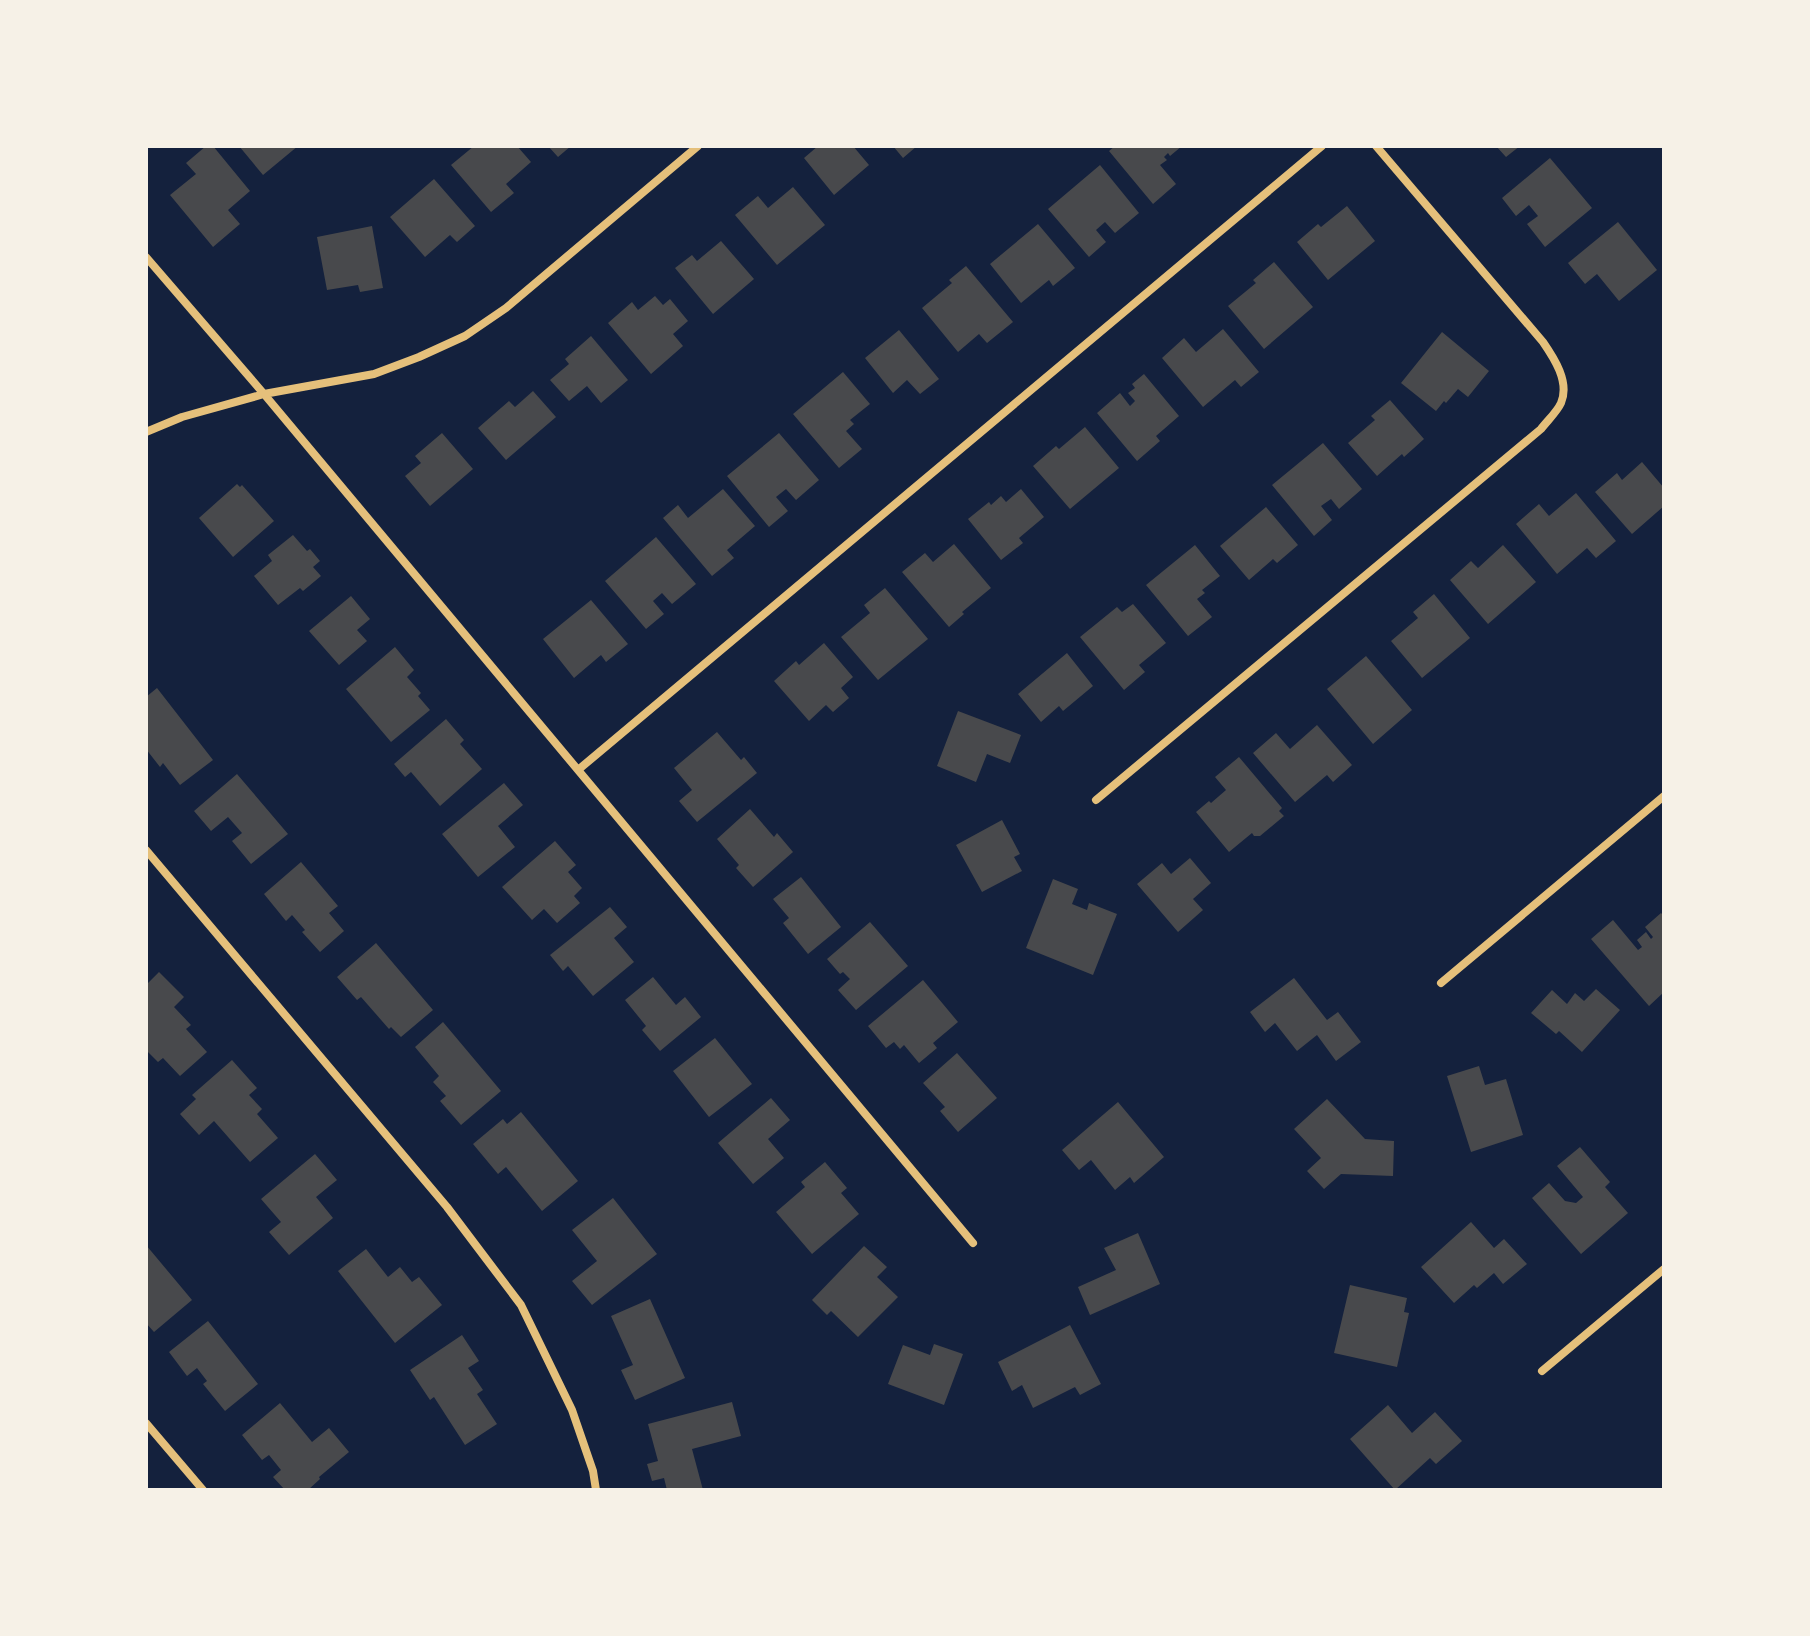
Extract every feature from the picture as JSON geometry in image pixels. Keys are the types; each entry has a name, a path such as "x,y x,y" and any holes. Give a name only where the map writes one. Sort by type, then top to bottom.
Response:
{"street":[{"path":"146,432 182,417 264,394 374,374 465,336 506,308 698,146"},
{"path":"578,770 1322,146"},
{"path":"1096,800 1541,429 1561,404 1563,387 1556,360 1376,146"},
{"path":"146,257 973,1243"},
{"path":"1441,983 1664,796"},
{"path":"146,850 447,1207 521,1305 572,1410 593,1471 596,1490"},
{"path":"1542,1371 1664,1269"},
{"path":"146,1423 203,1490"}],"building":[{"path":"206,146 213,146 250,191 228,210 240,224 213,247 170,195 196,174 186,163"},
{"path":"239,146 298,146 263,175"},
{"path":"474,146 517,146 531,162 506,184 514,193 491,212 451,165"},
{"path":"548,146 571,146 558,157"},
{"path":"818,146 853,146 869,165 834,195 804,158"},
{"path":"893,146 917,146 903,158"},
{"path":"1115,146 1182,146 1170,156 1168,153 1164,157 1167,160 1160,165 1176,184 1153,204 1109,151"},
{"path":"1496,146 1520,146 1506,157"},
{"path":"1550,158 1592,208 1545,247 1527,224 1538,216 1529,205 1516,216 1502,198"},
{"path":"1100,165 1139,213 1115,233 1105,222 1096,230 1106,242 1089,257 1048,209"},
{"path":"434,179 475,226 457,242 450,235 425,257 390,217"},
{"path":"793,187 825,225 777,265 735,215 758,196 768,208"},
{"path":"1347,206 1375,241 1328,280 1297,242"},
{"path":"1618,222 1657,270 1619,301 1597,274 1585,284 1568,263"},
{"path":"1038,224 1075,268 1053,286 1049,280 1021,303 990,264"},
{"path":"372,226 383,288 360,292 358,285 327,290 317,237"},
{"path":"721,241 754,279 713,314 675,268 692,255 697,261"},
{"path":"1274,262 1313,307 1264,349 1228,306 1256,283 1253,280"},
{"path":"966,266 1013,322 987,343 979,334 958,352 922,308 952,283 949,280"},
{"path":"655,296 663,305 670,299 688,321 673,334 683,346 651,374 608,323 632,302 638,310"},
{"path":"1223,329 1259,372 1241,387 1235,380 1203,407 1162,358 1184,338 1196,352"},
{"path":"899,330 939,379 920,394 907,380 893,393 865,358"},
{"path":"1442,332 1489,371 1468,397 1458,389 1436,411 1401,383"},
{"path":"591,336 628,380 601,403 587,386 569,401 550,380 569,364 565,359"},
{"path":"843,372 870,404 850,420 854,424 846,431 862,449 839,468 793,414"},
{"path":"1144,374 1179,416 1156,436 1160,441 1137,461 1097,413 1120,393 1130,406 1135,401 1128,393 1135,388 1132,384"},
{"path":"533,391 556,417 506,460 478,428 509,401 515,407"},
{"path":"1390,400 1424,439 1377,476 1348,443 1375,420 1371,416"},
{"path":"1085,427 1119,468 1070,509 1033,466"},
{"path":"442,433 473,469 430,506 405,476 421,463 415,456"},
{"path":"779,433 819,480 796,500 786,489 776,497 788,511 769,527 727,476"},
{"path":"1323,443 1362,489 1339,509 1331,499 1321,506 1332,520 1314,536 1272,485"},
{"path":"1642,462 1664,488 1664,506 1632,534 1595,492 1617,473 1622,480"},
{"path":"237,484 242,485 274,521 233,557 199,518"},
{"path":"723,489 755,526 727,550 734,558 712,576 663,518 678,505 688,518"},
{"path":"1021,489 1044,517 1019,538 1023,543 1001,560 968,519 989,502 991,505 1001,496 1006,502"},
{"path":"1576,493 1616,541 1596,558 1587,548 1557,574 1516,524 1539,504 1549,516"},
{"path":"1266,507 1298,545 1277,563 1273,559 1249,580 1220,546"},
{"path":"293,535 320,561 313,567 321,576 278,605 254,576 272,561 268,555"},
{"path":"656,537 696,584 672,604 662,593 653,601 664,614 646,629 605,581"},
{"path":"954,544 991,588 949,627 902,572 925,553 933,562"},
{"path":"1195,545 1220,576 1202,590 1205,593 1197,599 1212,617 1188,636 1146,585"},
{"path":"1503,545 1536,582 1488,624 1450,580 1471,561 1478,568"},
{"path":"885,588 928,639 878,680 841,637 870,613 864,605"},
{"path":"1434,594 1470,638 1422,678 1391,641 1418,618 1413,612"},
{"path":"351,596 370,619 357,630 367,641 339,665 309,631"},
{"path":"591,600 628,644 606,662 601,655 574,678 543,639"},
{"path":"1133,604 1166,643 1139,665 1145,672 1124,690 1080,637 1117,607 1122,612"},
{"path":"824,643 853,677 841,688 849,698 833,712 826,705 809,721 774,681 796,661 799,665"},
{"path":"395,647 414,670 407,677 430,710 391,742 346,689"},
{"path":"1067,653 1093,686 1063,711 1059,706 1041,722 1018,694"},
{"path":"1366,656 1412,710 1373,744 1327,689"},
{"path":"157,688 213,760 180,785 163,763 160,767 146,749 146,697"},
{"path":"958,711 1021,735 1010,763 987,754 976,782 937,766"},
{"path":"446,719 464,740 460,744 482,769 440,806 411,772 405,777 394,764"},
{"path":"1317,725 1352,765 1333,782 1327,775 1295,802 1253,753 1276,733 1290,749"},
{"path":"717,732 757,773 697,822 679,801 692,790 674,768"},
{"path":"1239,757 1282,808 1279,811 1284,816 1260,836 1252,833 1229,852 1196,812 1226,790 1215,777"},
{"path":"237,774 288,834 251,864 232,841 242,833 228,817 211,831 194,811"},
{"path":"504,783 523,805 498,826 515,847 478,877 442,834"},
{"path":"750,809 774,837 777,833 793,852 753,887 717,839"},
{"path":"1002,820 1020,854 1014,857 1022,871 982,892 956,845"},
{"path":"555,841 576,865 568,872 582,888 574,896 580,903 557,923 544,909 532,920 502,887"},
{"path":"1190,858 1211,883 1193,899 1203,910 1178,932 1137,884 1162,863 1171,874"},
{"path":"301,862 338,906 329,913 344,931 320,952 292,915 286,921 264,894"},
{"path":"801,877 841,927 808,954 783,923 789,918 773,899"},
{"path":"1053,879 1078,889 1072,904 1087,910 1089,903 1117,914 1093,975 1026,948"},
{"path":"610,907 627,927 614,938 634,962 593,996 568,966 563,971 550,955"},
{"path":"1661,913 1664,916 1664,992 1649,1006 1591,939 1613,920 1638,950 1642,947 1637,940 1646,932 1651,939 1653,937 1645,927"},
{"path":"870,922 908,966 856,1010 838,990 850,979 843,972 840,974 827,959"},
{"path":"376,943 433,1010 401,1037 391,1027 389,1029 361,997 357,1000 337,977"},
{"path":"159,972 184,997 174,1007 191,1025 186,1029 207,1052 180,1076 163,1058 158,1062 146,1050 146,985"},
{"path":"653,977 676,1005 685,997 701,1017 660,1051 642,1030 646,1026 625,1000"},
{"path":"1294,978 1327,1020 1338,1012 1361,1042 1336,1061 1317,1035 1297,1051 1275,1023 1265,1032 1250,1012"},
{"path":"923,980 958,1022 933,1043 937,1048 919,1063 904,1045 900,1049 894,1042 886,1048 868,1026"},
{"path":"1596,989 1620,1010 1582,1052 1559,1031 1556,1034 1531,1013 1552,990 1567,1004 1575,993 1584,1001"},
{"path":"443,1022 501,1091 461,1125 440,1101 446,1096 433,1082 439,1076 415,1047"},
{"path":"715,1038 752,1084 709,1117 673,1071"},
{"path":"957,1053 997,1098 958,1132 940,1111 945,1107 923,1083"},
{"path":"232,1060 257,1088 249,1095 262,1109 257,1114 278,1138 250,1162 214,1121 199,1135 180,1114 196,1099 192,1095"},
{"path":"1479,1066 1485,1085 1506,1079 1523,1135 1471,1152 1447,1076"},
{"path":"771,1098 790,1120 768,1139 784,1158 753,1184 718,1143"},
{"path":"1327,1099 1365,1139 1394,1141 1393,1176 1341,1174 1324,1189 1307,1171 1321,1158 1294,1129"},
{"path":"1118,1102 1164,1157 1134,1183 1130,1177 1115,1190 1091,1160 1079,1170 1062,1150"},
{"path":"521,1112 578,1181 542,1211 506,1167 498,1174 473,1144 503,1119 507,1124"},
{"path":"1580,1147 1610,1182 1605,1187 1628,1213 1581,1254 1532,1198 1549,1183 1565,1201 1576,1203 1583,1197 1557,1166"},
{"path":"315,1154 337,1180 316,1197 333,1218 289,1255 269,1232 281,1222 261,1199"},
{"path":"825,1162 847,1188 841,1193 859,1214 812,1254 776,1212 805,1187 801,1182"},
{"path":"613,1198 657,1254 592,1305 572,1281 597,1261 572,1230"},
{"path":"1471,1222 1494,1248 1504,1239 1527,1264 1503,1284 1494,1273 1454,1303 1421,1267"},
{"path":"1138,1233 1160,1284 1090,1315 1078,1287 1116,1270 1104,1248"},
{"path":"146,1245 192,1300 154,1332 146,1323"},
{"path":"864,1246 887,1267 877,1277 898,1297 858,1337 831,1311 827,1315 812,1300"},
{"path":"366,1249 388,1277 400,1267 412,1282 419,1277 442,1305 395,1343 338,1271"},
{"path":"1350,1285 1407,1298 1404,1312 1409,1313 1397,1367 1334,1353"},
{"path":"650,1299 685,1378 635,1400 621,1370 633,1365 611,1316"},
{"path":"208,1321 258,1384 225,1411 203,1384 207,1381 197,1368 187,1376 169,1352"},
{"path":"1070,1325 1101,1384 1080,1395 1075,1387 1033,1408 1022,1385 1012,1391 998,1362"},
{"path":"462,1335 479,1361 468,1368 483,1390 477,1394 497,1424 465,1445 434,1397 430,1400 410,1370"},
{"path":"934,1344 963,1354 944,1405 888,1384 903,1345 930,1355"},
{"path":"732,1402 741,1436 692,1449 703,1490 667,1490 664,1478 652,1481 647,1464 658,1461 648,1424"},
{"path":"280,1403 312,1442 329,1428 349,1452 308,1490 285,1490 273,1477 281,1470 269,1455 262,1460 242,1435"},
{"path":"1388,1405 1412,1433 1435,1412 1462,1441 1436,1464 1430,1458 1395,1490 1350,1439"}]}
